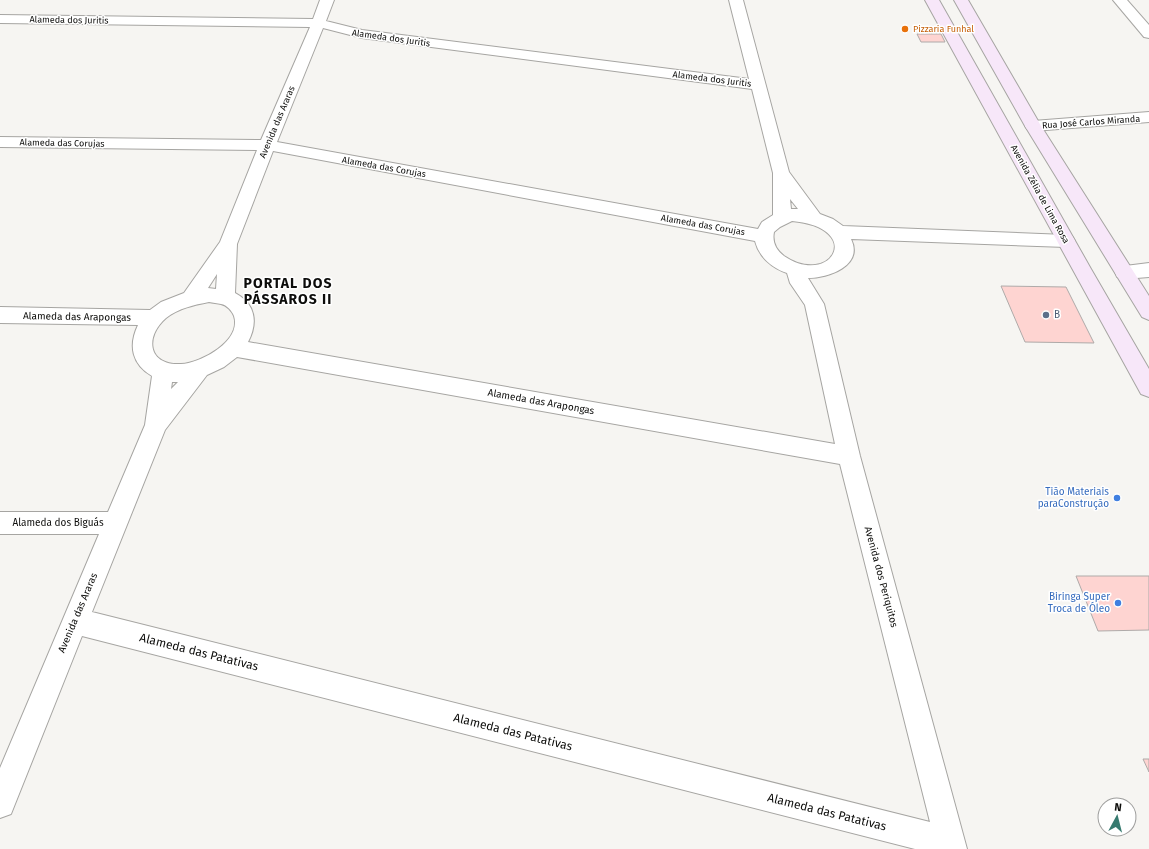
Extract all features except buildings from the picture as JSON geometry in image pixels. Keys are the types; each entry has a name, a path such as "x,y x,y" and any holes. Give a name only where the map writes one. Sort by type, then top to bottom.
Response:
{"main road":[{"name":"Avenida Zélia de Lima Rosa","path":"932,0 1149,388"},
{"path":"961,0 1033,126 1149,312"}],"street":[{"name":"Avenida das Araras","path":"228,244 266,146 310,45 327,0"},
{"path":"736,0 781,173 782,218"},
{"path":"1120,0 1136,10 1149,34"},
{"name":"Alameda dos Juritis","path":"0,19 318,23 362,34 757,85"},
{"name":"Rua José Carlos Miranda","path":"1033,126 1149,118"},
{"name":"Alameda das Corujas","path":"0,142 266,146 764,236"},
{"path":"781,173 813,218"},
{"path":"792,215 813,218 831,226 843,242 844,252 839,260 831,267 819,271 796,269 784,265 768,252 764,244 764,236 767,228 773,222 782,218 792,215"},
{"path":"837,232 1066,241"},
{"path":"191,297 228,244"},
{"path":"225,297 228,244"},
{"path":"796,269 800,283 814,304"},
{"path":"1124,272 1149,270"},
{"path":"814,304 819,289 819,271"},
{"path":"209,295 225,297 239,306 245,318 244,333 234,348 219,361 198,370 163,372 153,366 144,356 142,344 145,331 154,318 171,305 191,297 209,295"},
{"name":"Avenida dos Periquitos","path":"814,304 849,456 951,846"},
{"name":"Alameda das Arapongas","path":"0,315 154,318"},
{"name":"Alameda das Arapongas","path":"234,348 849,456"},
{"path":"156,424 198,370"},
{"path":"156,424 163,372"},
{"name":"Avenida das Araras","path":"0,803 156,424"},
{"name":"Alameda dos Biguás","path":"0,523 116,523"},
{"name":"Alameda das Patativas","path":"74,621 951,846"}],"place":[{"name":"Pizzaria Funhal","path":"905,29"},
{"name":"B","path":"1046,315"},
{"name":"Tião Materiais paraConstrução","path":"1117,498"},
{"name":"Biringa Super Troca de Óleo","path":"1118,603"}],"district":[{"name":"PORTAL DOS PÁSSAROS II","path":"288,292"}]}
